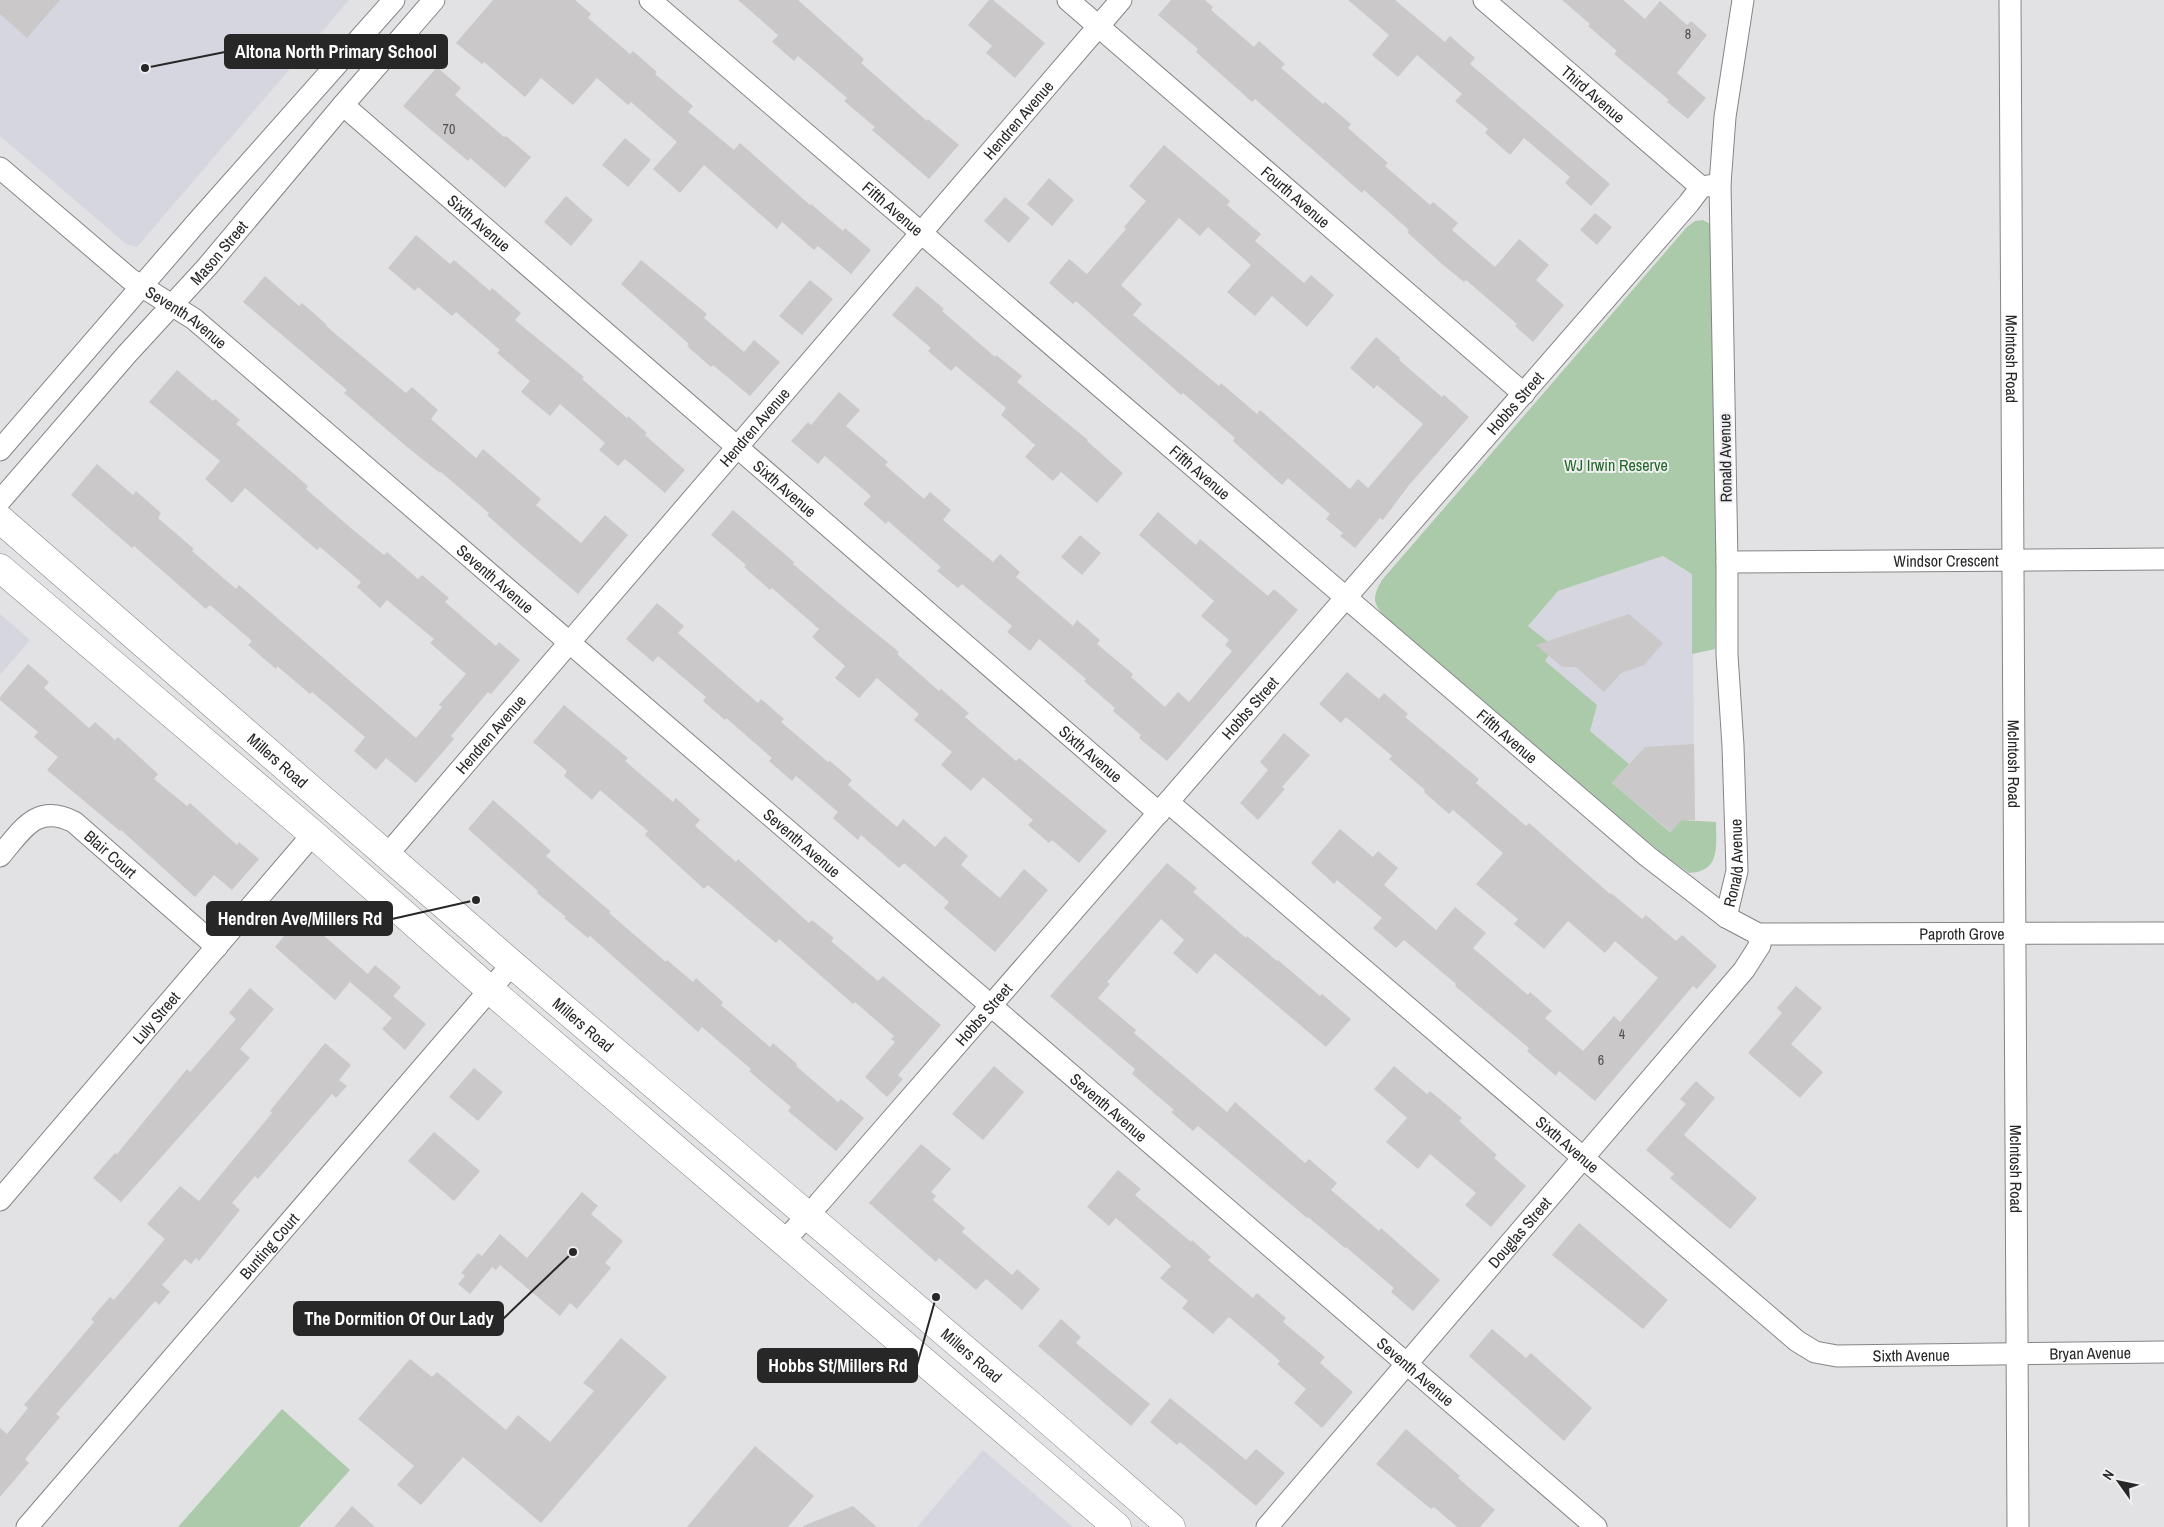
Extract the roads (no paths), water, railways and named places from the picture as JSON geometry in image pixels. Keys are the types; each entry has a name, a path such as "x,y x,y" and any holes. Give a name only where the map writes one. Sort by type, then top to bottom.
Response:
{"main road":[{"name":"Millers Road","path":"0,519 512,964 1171,1527"},
{"name":"Millers Road","path":"0,568 313,834 489,989 1117,1527"}],"street":[{"path":"0,450 394,0"},
{"name":"Mason Street","path":"0,501 127,354 173,304 434,0"},
{"name":"Fifth Avenue","path":"650,0 1647,856 1726,917 1758,934"},
{"name":"Fourth Avenue","path":"1068,0 1524,394"},
{"name":"Hendren Avenue","path":"386,854 1121,0"},
{"name":"Third Avenue","path":"1484,0 1710,186"},
{"name":"Ronald Avenue","path":"1726,917 1736,871 1733,746 1727,655 1727,562 1710,186 1725,118 1743,0"},
{"name":"McIntosh Road","path":"2010,0 2018,1527"},
{"name":"Sixth Avenue","path":"343,105 738,446 1164,808 1584,1158 1797,1341 1815,1352 1837,1356 2018,1355"},
{"name":"Seventh Avenue","path":"0,168 141,288 173,304 202,325 1596,1527"},
{"name":"Hobbs Street","path":"784,1241 1164,808 1689,203 1710,186"},
{"name":"Windsor Crescent","path":"1727,562 2164,559"},
{"name":"Blair Court","path":"0,856 21,831 35,819 48,815 61,815 74,822 217,947"},
{"name":"Luly Street","path":"0,1200 313,834"},
{"name":"Paproth Grove","path":"1758,934 2164,933"},
{"name":"Douglas Street","path":"1267,1527 1744,970 1760,945 1758,934"},
{"name":"Bunting Court","path":"27,1527 512,964"},
{"name":"Bryan Avenue","path":"2018,1355 2164,1352"}],"place":[{"name":"Altona North Primary School","path":"145,68"},
{"name":"Hendren Ave/Millers Rd","path":"476,900"},
{"name":"The Dormition Of Our Lady","path":"573,1252"},
{"name":"Hobbs St/Millers Rd","path":"936,1297"}],"park label":[{"name":"WJ Irwin Reserve","path":"1616,465"}]}
